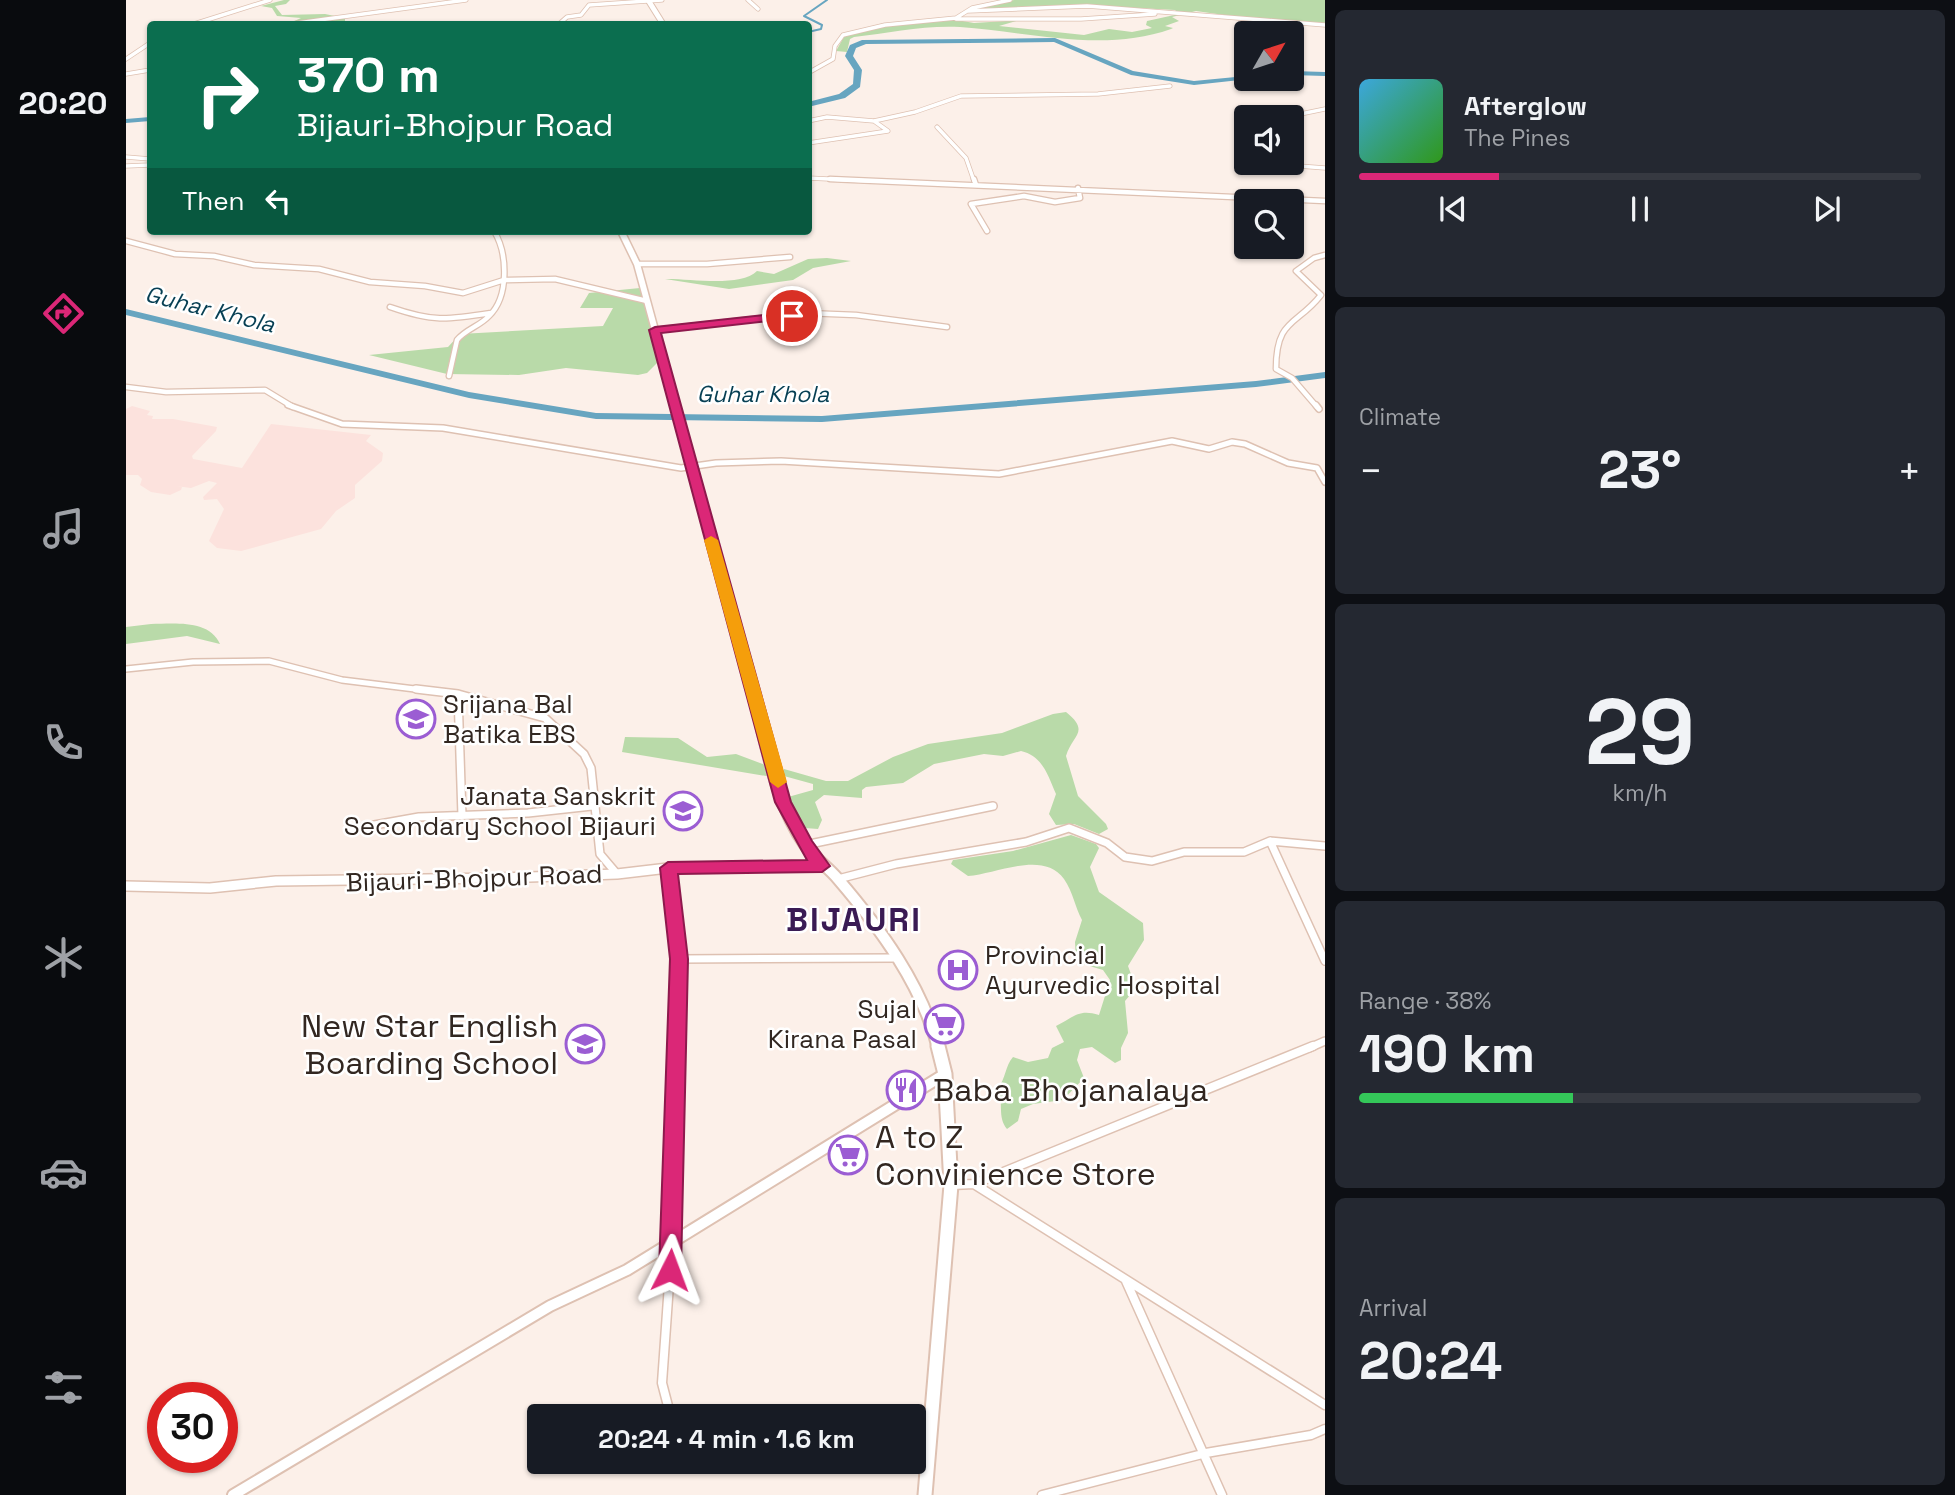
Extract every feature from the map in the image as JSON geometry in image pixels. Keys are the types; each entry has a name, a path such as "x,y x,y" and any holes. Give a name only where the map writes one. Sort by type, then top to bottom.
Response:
{"main road":[{"path":"649,1 661,21"},
{"path":"623,235 637,264 783,802 805,845 822,866 838,879 898,958 932,1020 945,1074 951,1185 925,1495"}],"street":[{"path":"204,21 270,0"},
{"path":"312,21 467,0"},
{"path":"562,21 567,17 581,15 589,5 662,0"},
{"path":"748,0 758,9"},
{"path":"951,18 1010,0"},
{"path":"968,11 1087,6 1168,10 1325,25"},
{"path":"812,71 833,59 835,46 843,35 886,25 951,18 1081,19 1168,10"},
{"path":"128,57 147,45"},
{"path":"126,74 147,70"},
{"path":"812,120 827,117 874,121 915,112 961,96 1098,94 1170,86"},
{"path":"1304,113 1325,109"},
{"path":"812,142 888,131 874,121"},
{"path":"937,127 967,158 976,185"},
{"path":"126,157 147,159"},
{"path":"126,166 147,165"},
{"path":"1304,166 1325,168"},
{"path":"812,178 1325,201"},
{"path":"986,231 971,204 1032,196 1069,202 1080,198 1078,188"},
{"path":"449,376 455,342 491,313 501,298 505,281 497,235"},
{"path":"126,241 175,254 214,256 254,265 319,268 370,282 401,283 463,293 505,281 572,281 647,301"},
{"path":"1319,409 1292,378 1276,369 1275,358 1277,344 1296,314 1315,304 1321,295 1296,271 1314,258 1325,255"},
{"path":"637,264 707,264 790,257"},
{"path":"390,307 422,318 443,321 491,313"},
{"path":"655,330 811,314 855,315 895,323 947,327"},
{"path":"126,387 166,392 265,390 282,403 342,424 443,428 533,441 612,459 692,469 716,463 781,461 999,474 1172,441 1209,449 1232,442 1288,463 1322,470 1325,482"},
{"path":"126,669 193,662 269,660 342,680 458,694 545,718 584,754 591,768 592,806 600,854 617,874"},
{"path":"458,694 462,816"},
{"path":"352,829 419,817 592,806"},
{"path":"805,845 993,806"},
{"path":"838,879 896,864 1006,849 1040,841 1069,828 1107,842 1125,857 1152,861 1184,852 1244,852 1270,841 1325,846"},
{"path":"1270,841 1325,961"},
{"name":"Bijauri-Bhojpur Road","path":"126,886 210,888 276,881 348,882 617,874 668,868 822,866"},
{"path":"667,1404 662,1383 672,1242 672,1134 679,959 668,868"},
{"path":"679,959 769,961 898,958"},
{"path":"951,1185 974,1184 1325,1041"},
{"path":"233,1495 550,1306 626,1270 945,1074"},
{"path":"974,1184 1325,1405"},
{"path":"1125,1279 1206,1453 1222,1495"},
{"path":"1042,1495 1206,1453 1311,1435 1325,1429"}],"shaded area":[{"path":"132,406 150,411 147,415 153,416 152,419 173,419 217,427 192,456 193,459 242,468 271,424 371,435 366,441 383,453 382,461 355,485 355,498 336,511 321,529 241,551 217,548 209,541 224,509 217,499 204,500 203,497 217,483 209,481 191,488 176,486 182,487 181,490 170,495 151,492 140,485 142,479 138,475 126,475 126,409"}],"green space":[{"path":"290,0 286,4 275,6 282,15 325,14 345,18 345,21 294,21 301,18 277,16 272,8 261,6"},
{"path":"1014,0 1325,0 1325,23 1252,19 1196,11 1172,17 1179,21 1165,26 1173,28 1171,29 1119,40 1066,39 960,27 934,27 854,37 850,39 847,52 836,51 845,35 887,26 951,19 974,23 1020,20 999,26 1084,35 1109,29 1132,32 1152,28 1146,25 1147,21 1179,14 1175,10 1080,5 1010,11 971,10"},
{"path":"808,259 851,261 813,268 793,280 729,289 665,279 726,281 749,276 757,271 774,274"},
{"path":"640,288 659,361 647,373 638,375 566,368 519,375 447,374 369,355 448,347 460,334 603,326 613,308 580,308 589,293"},
{"path":"151,624 199,627 208,630 220,644 187,636 126,644 126,627"},
{"path":"1066,712 1079,729 1066,756 1078,796 1106,824 1108,829 1099,834 1074,824 1056,825 1049,814 1056,794 1047,774 1035,757 1021,751 1003,756 984,754 934,764 903,783 866,787 862,790 862,798 824,795 815,802 822,820 818,829 805,828 788,797 813,790 813,784 784,776 784,769 826,781 848,781 893,757 928,744 1002,733 1053,714"},
{"path":"625,737 678,738 707,757 736,754 768,766 772,777 622,752"},
{"path":"1071,835 1096,844 1099,848 1090,867 1099,892 1143,923 1144,940 1128,966 1136,988 1125,1001 1128,1033 1121,1048 1121,1060 1115,1063 1092,1047 1080,1049 1077,1060 1084,1078 1063,1100 1033,1104 1021,1109 1018,1121 1007,1129 1002,1120 998,1088 1010,1061 1013,1057 1028,1062 1048,1058 1052,1048 1064,1042 1056,1026 1081,1013 1099,1015 1110,980 1103,970 1076,962 1075,942 1082,920 1067,884 1055,870 1032,865 968,876 951,864 953,860 1013,851"}],"waterway":[{"path":"812,31 821,29 822,25 804,16 827,0"},
{"path":"812,104 842,96 857,85 858,70 849,56 853,47 865,42 1055,40 1131,73 1194,83 1234,79"},
{"path":"1304,73 1325,74"},
{"path":"126,121 147,119"},
{"name":"Guhar Khola","path":"126,312 469,395 596,416 822,419 1256,384 1325,375"}],"slow traffic":[{"path":"711,540 778,782"}],"place":[{"name":"Srijana Bal Batika EBS","path":"416,719"},
{"name":"Janata Sanskrit Secondary School Bijauri","path":"683,811"},
{"name":"Provincial Ayurvedic Hospital","path":"958,970"},
{"name":"Sujal Kirana Pasal","path":"944,1024"},
{"name":"New Star English Boarding School","path":"585,1044"},
{"name":"Baba Bhojanalaya","path":"906,1090"},
{"name":"A to Z Convinience Store","path":"848,1155"}],"district":[{"name":"BIJAURI","path":"854,919"}],"route":[{"path":"670,1270 679,959 668,868 822,866 805,845 783,802 655,330 792,316"}]}
